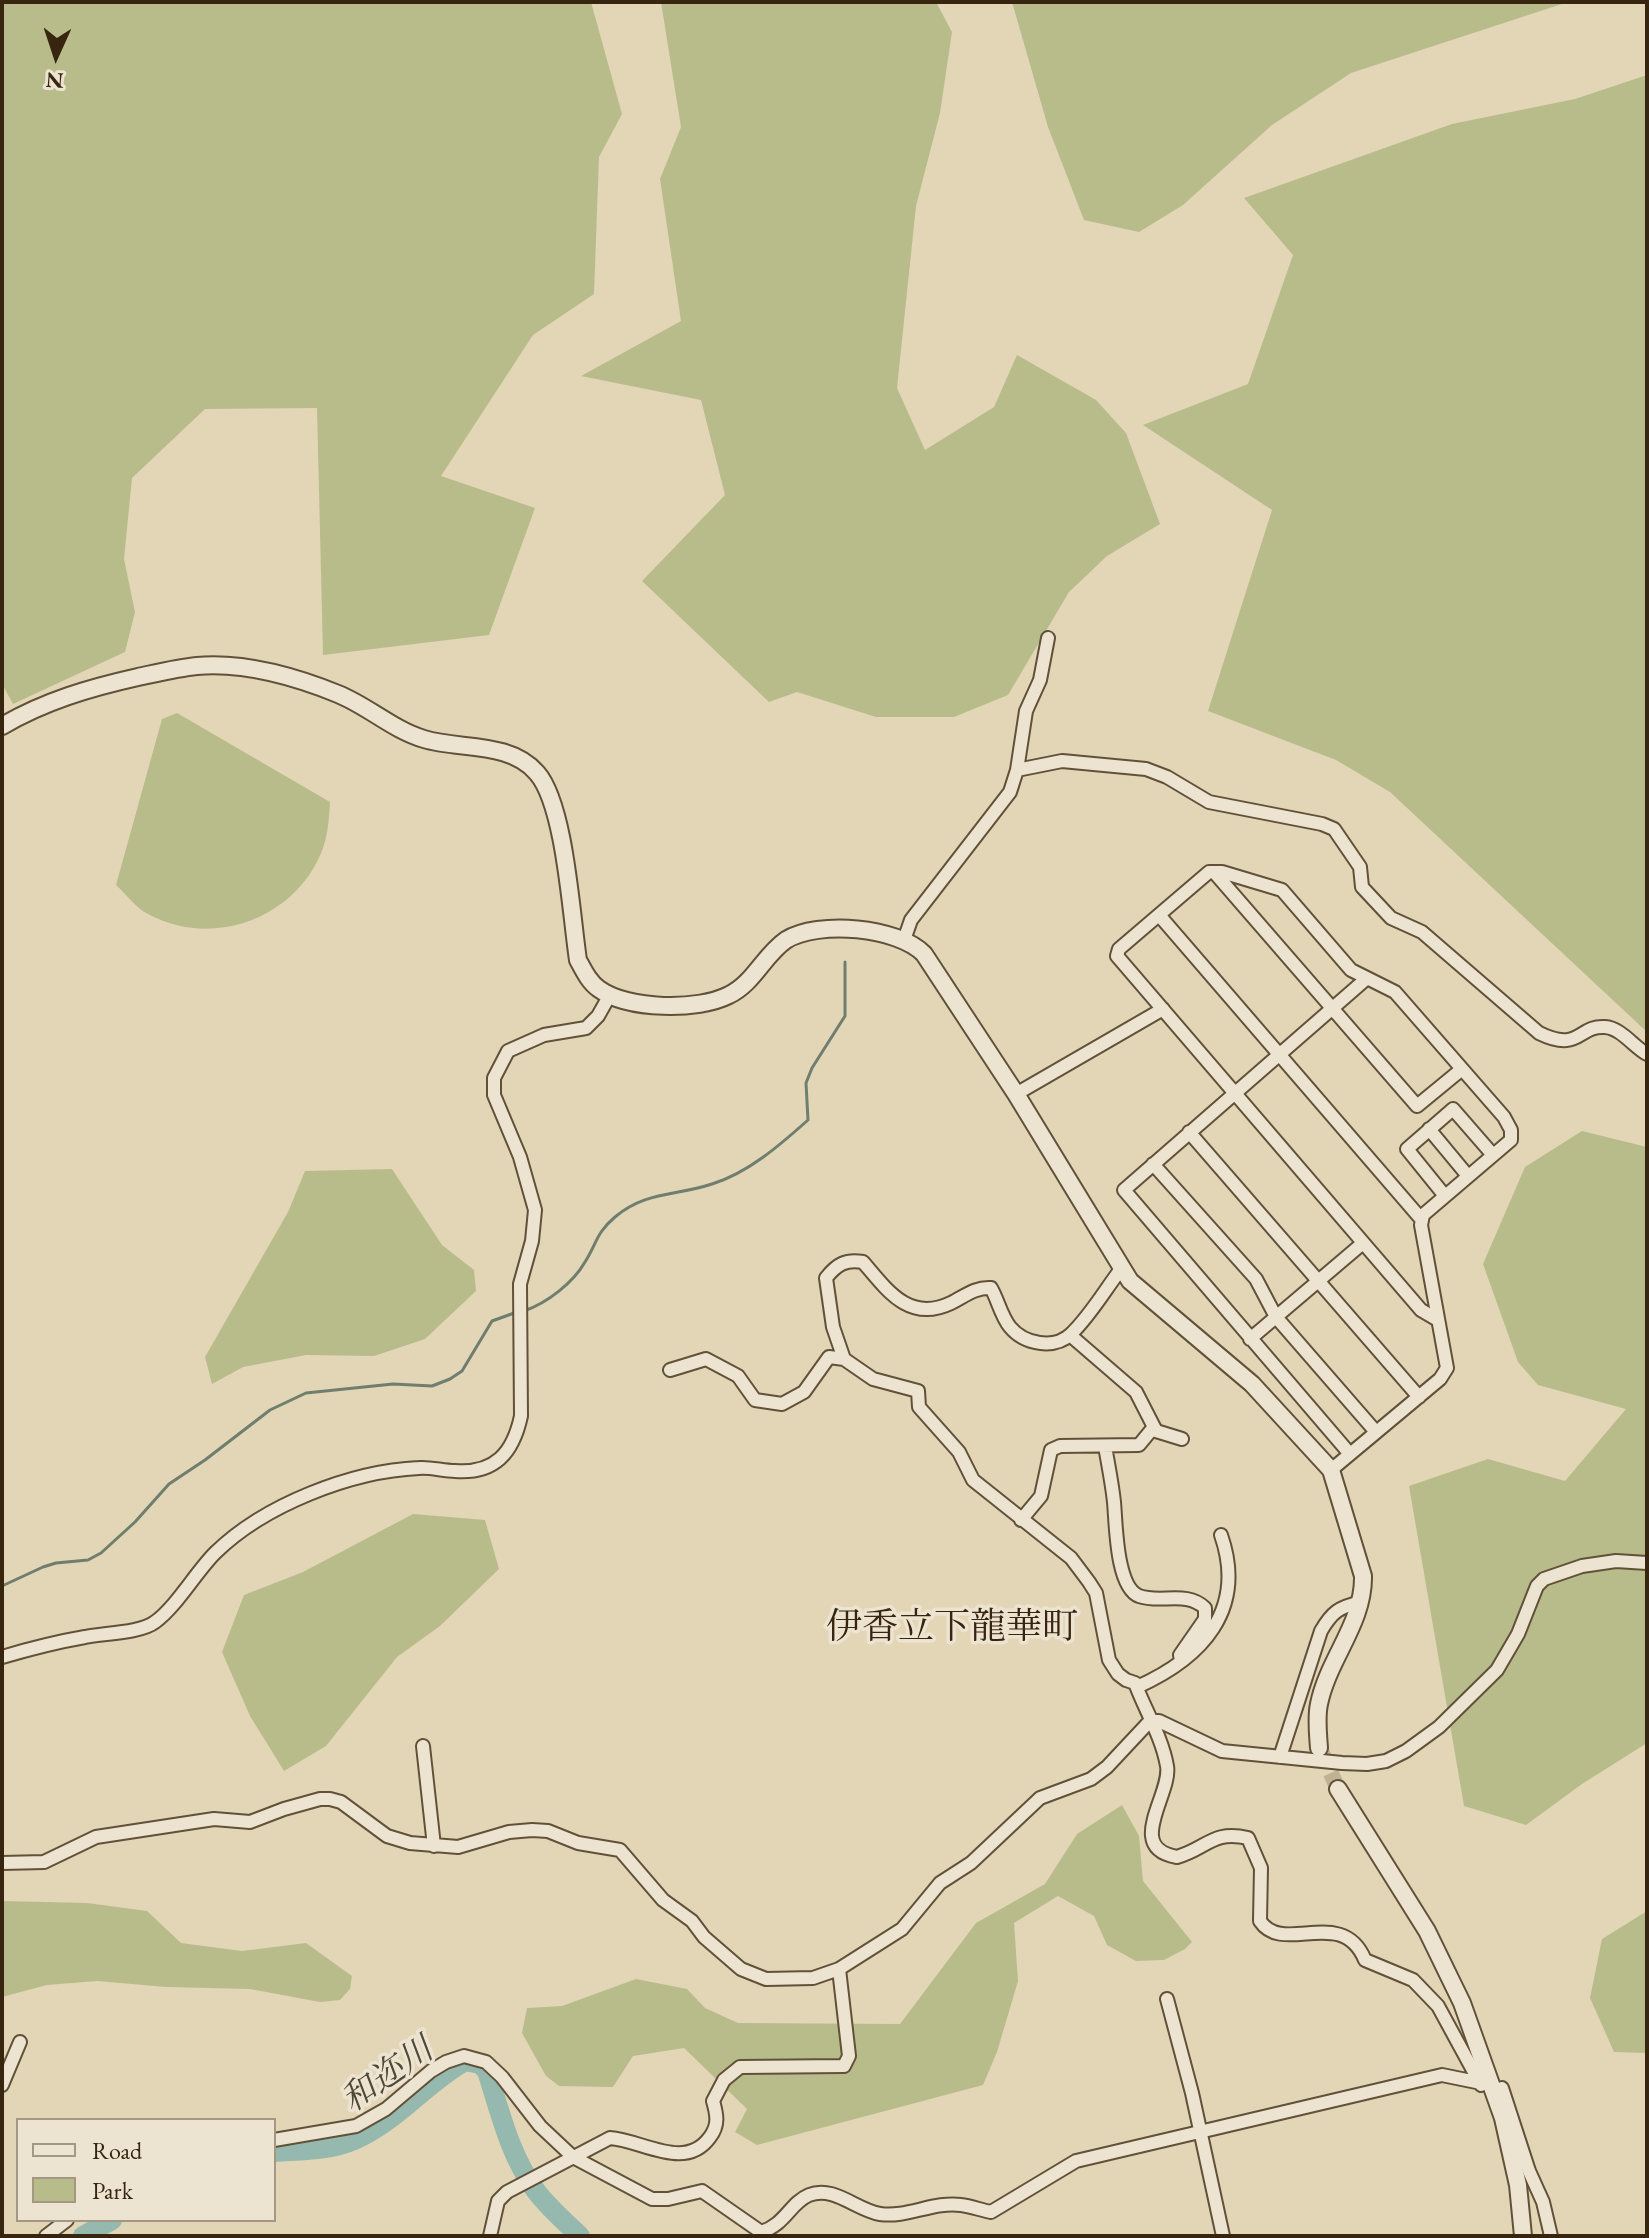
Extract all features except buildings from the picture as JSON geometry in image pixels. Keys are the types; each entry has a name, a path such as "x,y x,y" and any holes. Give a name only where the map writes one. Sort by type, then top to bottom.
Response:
{"street":[{"path":"904,940 911,920 1010,792 1017,770 1026,711 1040,680 1048,638"},
{"path":"2,726 30,709 111,681 199,666 231,667 275,674 339,694 402,731 425,740 492,750 521,760 536,771 554,800 578,960 586,976 598,989 629,1003 692,1005 730,995 746,983 784,941 801,932 820,928 844,929 914,943 1016,1094 1121,1269 1143,1293 1252,1384 1331,1470 1363,1576 1361,1602 1319,1704 1319,1748"},
{"path":"1017,770 1062,761 1146,769 1167,777 1209,802 1334,829 1360,867 1362,887 1391,918 1422,932 1539,1033 1554,1040 1571,1041 1607,1027 1622,1034 1647,1054"},
{"path":"1331,1470 1440,1379 1447,1368 1423,1215 1511,1140 1511,1130 1395,992 1351,970 1282,890 1209,872 1119,949 1117,956 1421,1310 1438,1320"},
{"path":"1214,872 1417,1106 1462,1069"},
{"path":"1159,915 1422,1220"},
{"path":"1350,1454 1124,1190 1366,979"},
{"path":"2,1657 38,1646 154,1624 216,1552 285,1505 315,1491 394,1469 477,1471 495,1463 507,1452 517,1433 521,1416 520,1284 532,1241 535,1210 520,1157 494,1095 494,1078 508,1051 544,1035 586,1028 607,1000"},
{"path":"1016,1094 1163,1009"},
{"path":"1445,1196 1407,1149 1429,1129 1453,1109 1493,1155"},
{"path":"1429,1129 1468,1176"},
{"path":"1189,1132 1419,1397"},
{"path":"1153,1164 1256,1279 1276,1317 1376,1432"},
{"path":"1250,1339 1363,1243"},
{"path":"844,1359 833,1327 826,1278 836,1265 852,1260 863,1262 887,1291 905,1305 925,1308 947,1305 980,1287 991,1288 1010,1327 1024,1338 1040,1343 1056,1342 1070,1335 1121,1269"},
{"path":"1070,1335 1136,1392 1156,1431 1182,1439"},
{"path":"670,1370 706,1359 738,1376 755,1400 782,1404 804,1392 829,1357 844,1359 873,1379 918,1391 919,1407 959,1452 973,1480 1071,1558 1096,1593 1109,1660 1118,1674 1135,1683 1168,1770 1152,1830 1157,1847 1162,1853 1177,1857 1221,1835 1248,1838 1261,1868 1260,1921 1265,1928 1277,1934 1330,1933 1350,1937 1358,1944 1365,1960 1413,1980 1438,2006 1491,2086 1543,2202 1551,2236"},
{"path":"1021,1520 1041,1496 1051,1450 1060,1446 1139,1445 1153,1428"},
{"path":"1105,1446 1115,1528 1129,1589 1139,1596 1188,1598 1205,1608 1205,1619 1180,1655 1181,1660"},
{"path":"1137,1687 1160,1678 1210,1636 1221,1619 1227,1597 1228,1557 1221,1535"},
{"path":"2,1863 44,1862 96,1837 125,1831 214,1819 250,1822 320,1799 341,1802 387,1836 434,1846 458,1847 509,1832 548,1831 578,1843 620,1850 663,1900 692,1921 704,1937 741,1969 766,1979 813,1978 839,1969 902,1929 940,1883 971,1863 1040,1798 1091,1779 1107,1767 1150,1721 1159,1721 1222,1751 1367,1764 1386,1761 1439,1727 1497,1670 1518,1634 1537,1586 1544,1579 1582,1566 1616,1561 1647,1563"},
{"path":"1280,1757 1321,1631 1330,1614 1340,1607 1361,1602"},
{"path":"423,1746 434,1846"},
{"path":"1338,1789 1427,1931 1462,2003 1503,2118 1518,2185 1523,2236"},
{"path":"490,2236 498,2201 507,2192 610,2138 627,2139 674,2154 690,2152 707,2142 716,2129 717,2113 713,2101 724,2080 740,2067 844,2066 849,2056 849,2044 839,1969"},
{"path":"1167,1999 1223,2236"},
{"path":"2,2085 20,2042"},
{"path":"276,2140 356,2126 386,2109 431,2071 464,2056 486,2062 502,2077 540,2126 573,2157 652,2199 668,2199 702,2191 761,2232 775,2228 806,2196 820,2192 876,2214 892,2215 959,2204 991,2212 1076,2161 1442,2075 1491,2086"},
{"path":"46,2236 64,2222"}],"green space":[{"path":"2,2 591,2 622,114 599,157 594,294 533,335 441,476 535,508 489,635 323,655 317,408 205,409 132,478 124,559 135,612 125,652 13,704 2,684"},
{"path":"661,2 936,2 952,32 940,113 916,206 897,388 925,450 994,407 1017,355 1096,400 1126,433 1160,524 1107,556 1069,592 1008,695 954,717 876,717 797,692 769,702 642,581 725,495 701,400 581,376 681,321 660,179 681,127"},
{"path":"1012,2 1568,2 1351,73 1272,125 1183,205 1139,232 1084,220 1048,127"},
{"path":"1647,75 1647,1032 1390,792 1336,760 1208,711 1272,510 1143,425 1248,384 1293,255 1244,198 1452,124 1575,99"},
{"path":"177,713 330,802 324,845 309,875 272,910 249,921 224,927 198,928 173,924 148,914 116,885 162,719"},
{"path":"1582,1131 1647,1147 1647,1743 1582,1784 1526,1825 1464,1806 1409,1486 1488,1459 1565,1481 1626,1409 1538,1385 1518,1362 1483,1264 1525,1167"},
{"path":"392,1169 442,1245 474,1270 476,1291 425,1339 374,1356 306,1355 243,1367 212,1384 205,1357 288,1212 305,1171"},
{"path":"413,1514 485,1520 499,1569 440,1626 397,1657 326,1746 284,1771 250,1716 222,1652 244,1595 303,1572"},
{"path":"1122,1805 1139,1836 1143,1881 1192,1942 1164,1960 1136,1961 1107,1945 1094,1916 1058,1896 1014,1923 1018,1981 997,2052 983,2085 757,2145 735,2132 747,2109 684,2048 633,2056 613,2087 559,2086 546,2076 522,2033 527,2008 562,2006 636,1979 687,1989 705,2008 738,2023 900,2024 976,1923 1045,1884 1077,1834"},
{"path":"2,1901 87,1903 147,1911 181,1943 242,1951 306,1943 352,1976 350,1989 340,2000 320,2002 250,1989 97,1981 47,1985 2,1997"},
{"path":"1647,1911 1647,2053 1614,2052 1590,1998 1602,1939"}],"waterway":[{"path":"524,1311 542,1303 566,1285 580,1270 604,1228 615,1217 650,1198 699,1188 738,1173 775,1148 808,1120 806,1083 845,1016 845,962"},
{"path":"2,1586 43,1567 88,1560 101,1553 135,1522 169,1484 270,1410 306,1393 393,1384 432,1386 450,1379 462,1371 492,1321 517,1312"},
{"name":"和迩川","path":"276,2152 325,2148 354,2140 383,2124 465,2061 480,2064 487,2071 507,2133 527,2177 546,2203 580,2236"},
{"name":"和迩川","path":"83,2236 108,2222"}],"tunnel":[{"path":"1321,1751 1338,1789"}],"district":[{"name":"伊香立下龍華町","path":"952,1628"}]}
